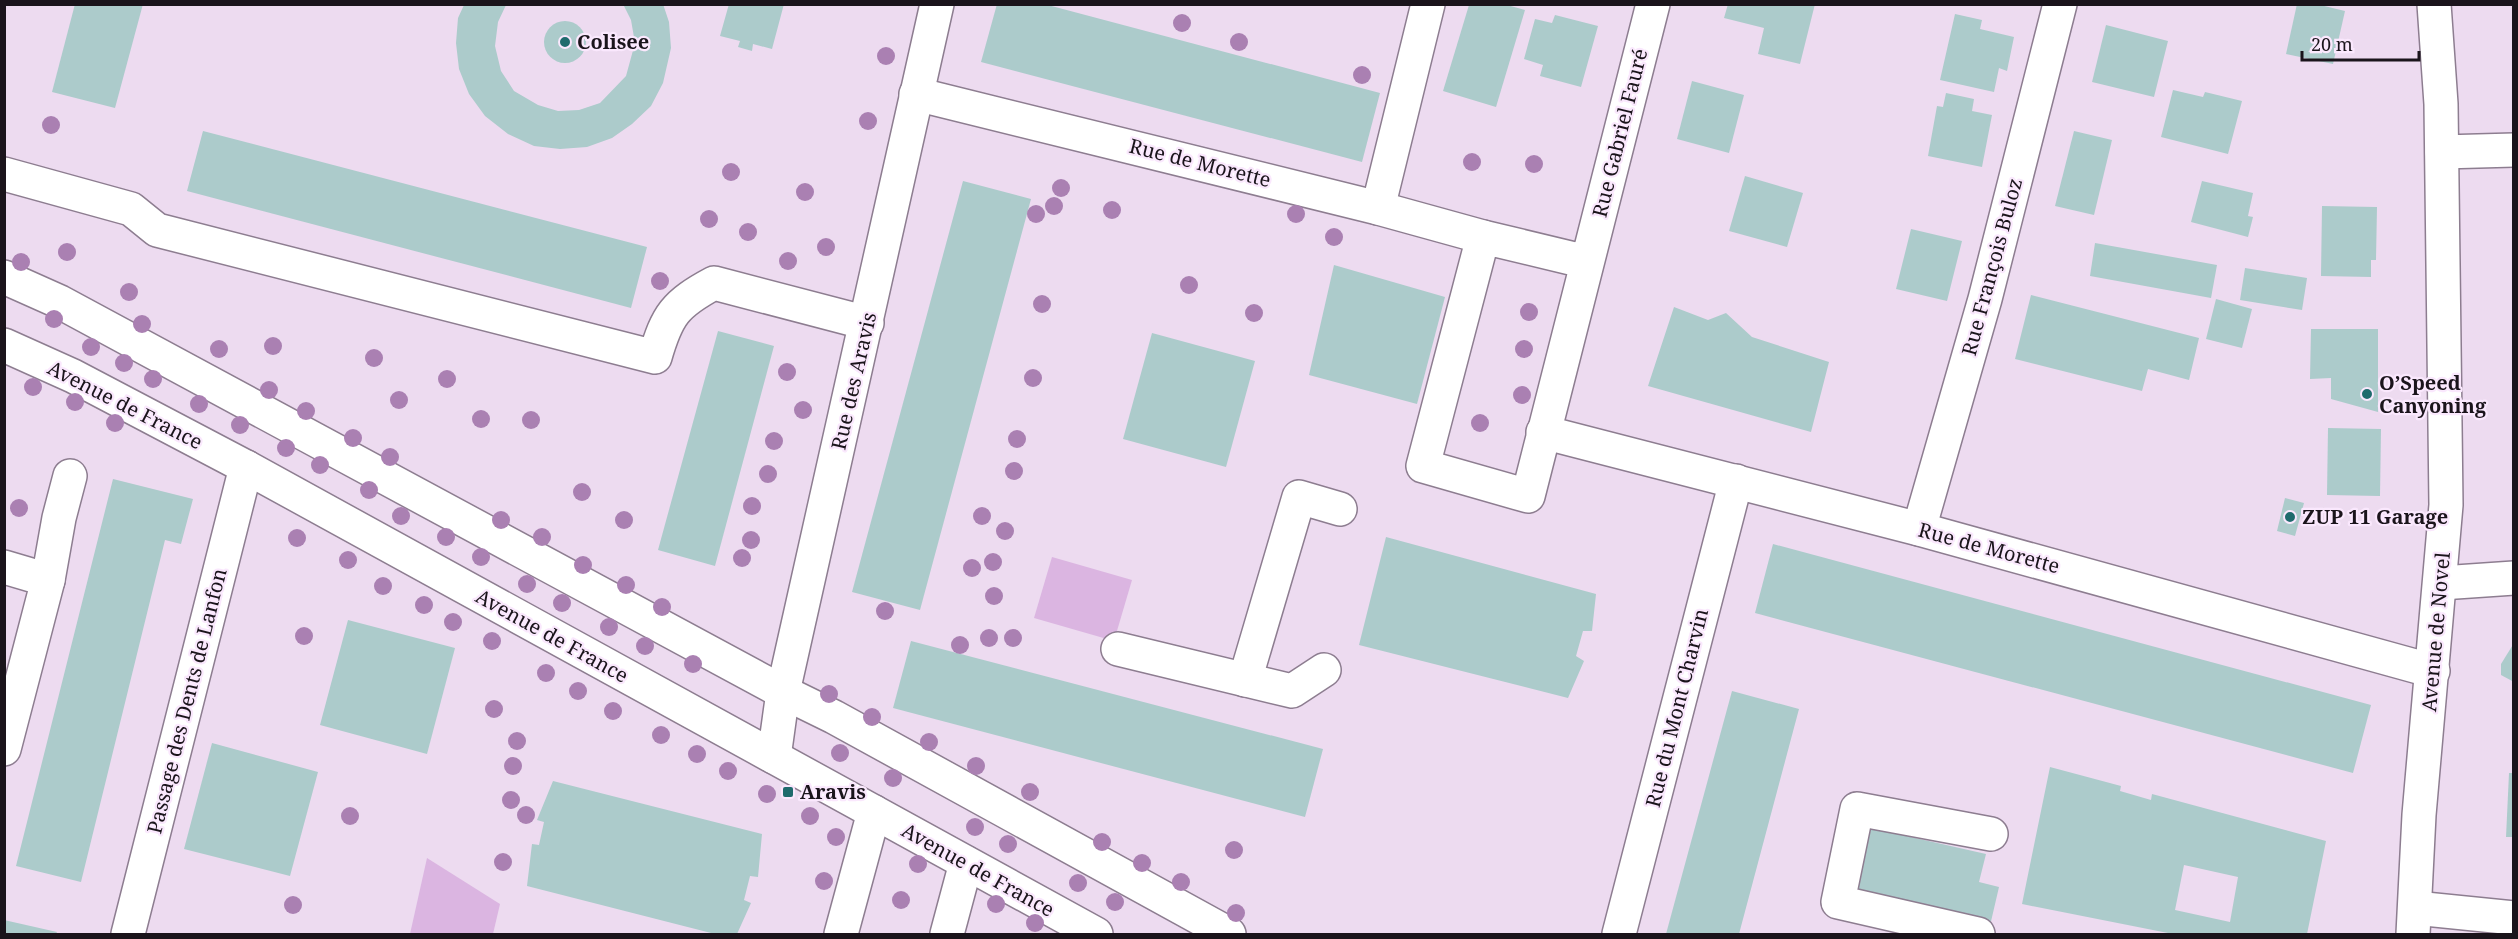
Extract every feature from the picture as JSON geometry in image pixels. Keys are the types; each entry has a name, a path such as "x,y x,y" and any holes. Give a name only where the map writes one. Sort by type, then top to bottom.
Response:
{"street":[{"name":"Rue des Aravis","path":"774,757 783,692 937,4"},
{"path":"1378,208 1428,4"},
{"name":"Rue Gabriel Fauré","path":"1587,262 1653,4"},
{"name":"Rue François Buloz","path":"1919,529 1985,299 2060,4"},
{"name":"Avenue de Novel","path":"2414,921 2420,815 2446,505 2442,152 2434,4"},
{"name":"Rue de Morette","path":"916,94 1587,262"},
{"path":"2442,152 2514,150"},
{"path":"4,174 131,209 157,230 655,357 663,328 685,298 714,283 867,323"},
{"path":"1484,237 1423,466 1528,496 1587,262"},
{"path":"4,276 102,324 783,692 834,717 1229,934"},
{"name":"Avenue de France","path":"4,345 73,376 246,467 1096,934"},
{"name":"Rue de Morette","path":"1543,432 1919,529 2433,671"},
{"name":"Passage des Dents de Lanfon","path":"128,934 246,467"},
{"path":"4,749 48,580 59,518 70,476"},
{"name":"Rue du Mont Charvin","path":"1619,934 1736,481"},
{"path":"1245,680 1299,497 1340,509"},
{"path":"4,567 48,580"},
{"path":"2441,583 2514,578"},
{"path":"1118,649 1292,691 1324,670"},
{"path":"1978,934 1838,902 1857,809 1991,834"},
{"path":"841,934 874,812"},
{"path":"947,934 966,863"},
{"path":"2414,921 2514,918"}],"shaded area":[{"path":"1052,557 1132,580 1114,641 1034,618"},
{"path":"427,858 500,904 493,934 410,934"}],"building":[{"path":"75,4 143,4 115,108 52,92"},
{"path":"623,4 663,4 669,22 671,48 663,83 651,106 632,124 612,138 587,147 560,149 534,146 508,134 485,116 469,94 459,69 456,43 458,18 464,5 506,5 498,22 495,46 501,71 514,91 538,105 558,111 579,110 600,103 626,76 635,43 631,20"},
{"path":"729,4 784,4 772,49 753,44 752,51 738,47 740,41 720,36"},
{"path":"997,4 1044,4 1380,93 1362,162 981,62"},
{"path":"1728,4 1815,4 1800,64 1758,54 1764,28 1724,18"},
{"path":"2297,4 2316,4 2345,11 2333,64 2286,54"},
{"path":"1469,5 1507,5 1525,10 1496,107 1443,91"},
{"path":"1955,14 1982,20 1980,29 2014,37 2007,71 1999,68 1994,92 1940,80"},
{"path":"1555,15 1598,26 1581,87 1540,76 1543,65 1524,59 1535,19 1552,23"},
{"name":"Colisee","path":"565,21 580,27 586,42 580,57 565,63 550,57 544,42 550,27"},
{"path":"2106,25 2168,41 2154,97 2092,82"},
{"path":"1692,81 1744,95 1729,153 1677,139"},
{"path":"2173,90 2203,97 2205,92 2242,101 2228,154 2161,137"},
{"path":"1946,93 1974,99 1972,111 1992,115 1982,167 1928,156 1937,106 1943,107"},
{"path":"203,131 647,247 631,308 187,191"},
{"path":"2074,131 2112,140 2094,215 2055,206"},
{"path":"1745,176 1803,193 1787,247 1729,231"},
{"path":"963,181 1031,199 920,610 852,592"},
{"path":"2202,181 2253,193 2248,216 2253,217 2248,237 2191,222"},
{"path":"2322,206 2377,207 2376,260 2371,260 2371,277 2321,276"},
{"path":"1911,229 1962,241 1947,301 1896,289"},
{"path":"2095,243 2217,265 2211,298 2090,276"},
{"path":"1334,265 1445,297 1417,404 1309,375"},
{"path":"2245,268 2307,278 2302,310 2240,300"},
{"path":"2031,295 2199,338 2189,380 2148,369 2142,391 2015,359"},
{"path":"2216,299 2252,309 2242,348 2206,339"},
{"path":"1674,307 1708,320 1726,313 1752,337 1829,362 1811,432 1648,386"},
{"path":"2311,329 2378,329 2378,412 2331,399 2331,378 2310,379"},
{"path":"718,331 774,346 715,566 658,550"},
{"path":"1152,333 1255,361 1226,467 1123,439"},
{"path":"2328,428 2381,429 2380,496 2327,495"},
{"path":"113,479 193,499 181,544 165,540 81,882 16,866"},
{"name":"ZUP 11 Garage","path":"2285,498 2304,503 2295,536 2277,531"},
{"path":"1386,537 1596,594 1592,631 1583,631 1576,656 1584,661 1568,698 1359,645"},
{"path":"1773,544 2371,705 2353,773 1755,613"},
{"path":"348,620 455,648 427,754 320,725"},
{"path":"911,641 1323,749 1305,817 893,708"},
{"path":"2514,643 2514,682 2501,675 2501,664"},
{"path":"1732,691 1799,709 1739,934 1666,934"},
{"path":"212,743 318,772 290,876 184,849"},
{"path":"2050,767 2121,786 2120,791 2151,800 2152,794 2326,841 2307,934 2173,934 2022,904","holes":["2184,865 2238,877 2230,922 2175,910"]},
{"path":"2509,773 2514,773 2514,837 2506,837"},
{"path":"553,781 762,834 758,877 750,876 744,900 751,903 737,934 715,934 527,886 532,844 539,845 544,822 537,820"},
{"path":"1871,828 1986,854 1979,882 1999,887 1989,930 1855,900"},
{"path":"4,920 57,932 56,934 4,934"}],"place":[{"name":"Colisee","path":"565,42"},
{"name":"O’Speed Canyoning","path":"2367,394"},
{"name":"ZUP 11 Garage","path":"2290,517"},
{"name":"Aravis","path":"788,792"}]}
